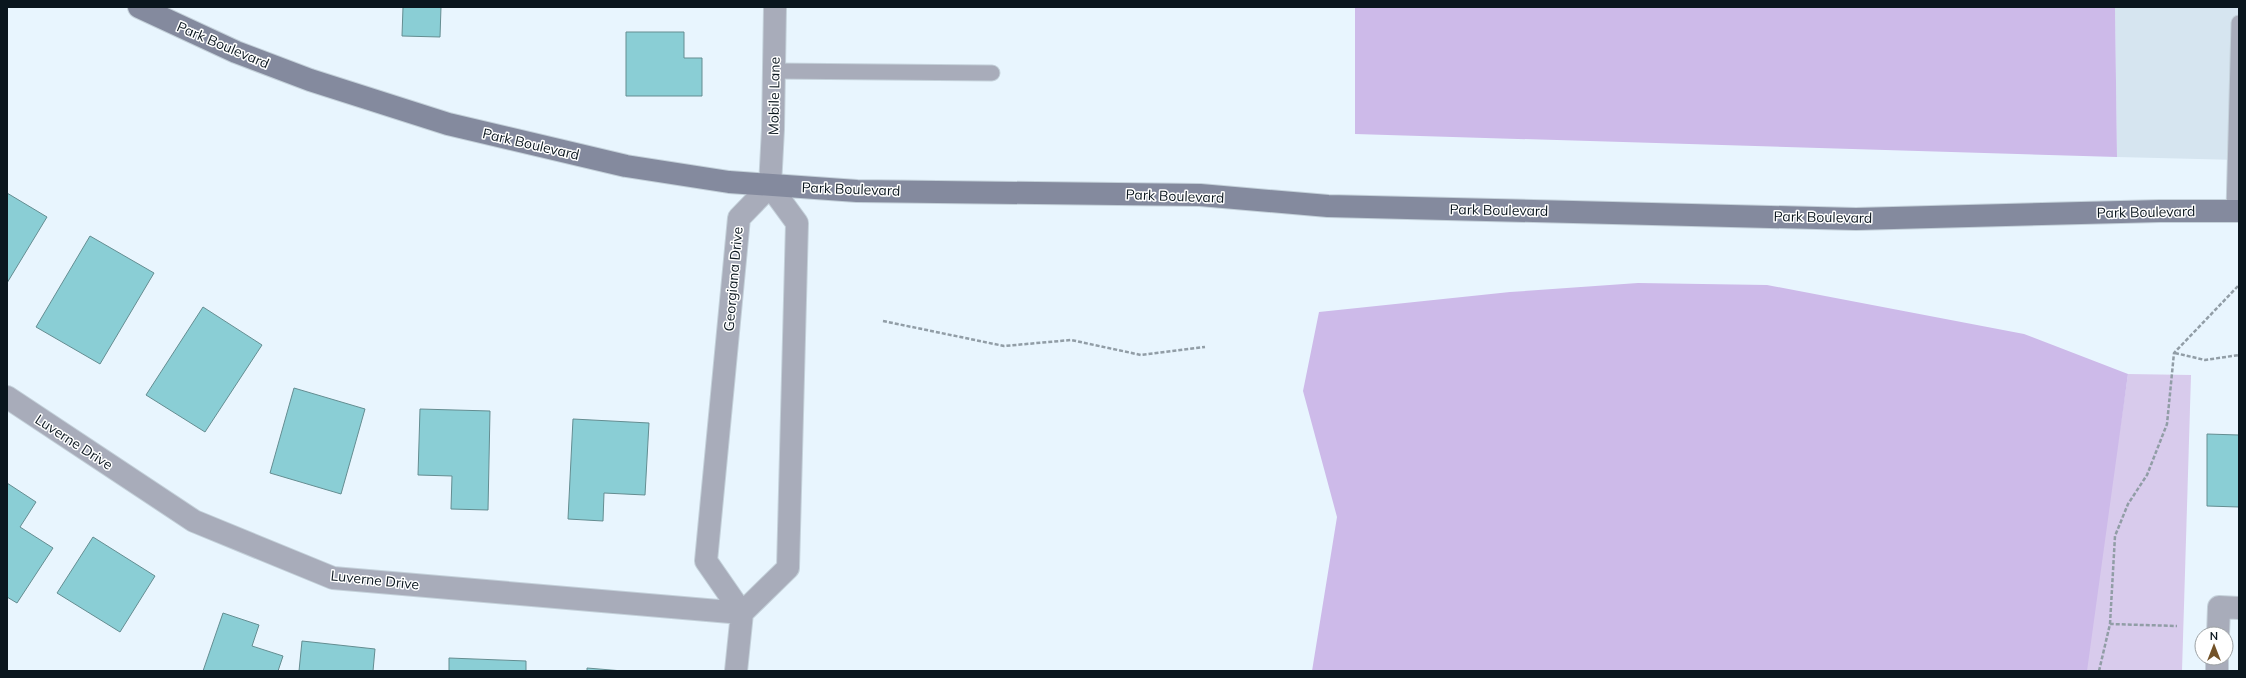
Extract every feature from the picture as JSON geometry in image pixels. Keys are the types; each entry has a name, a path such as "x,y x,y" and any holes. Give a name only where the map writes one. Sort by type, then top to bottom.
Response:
{"main road":[{"name":"Park Boulevard","path":"139,7 236,52 310,80 448,124 626,166 681,176 770,186 858,190 1200,195 1328,206 1856,219 2237,211"}],"street":[{"name":"Mobile Lane","path":"770,186 775,71 775,7"},
{"path":"736,671 742,613 788,568 797,222 770,186"},
{"name":"Georgiana Drive","path":"742,613 706,561 739,218 770,186"},
{"name":"Luverne Drive","path":"7,397 194,521 333,578 742,613"},
{"path":"2221,626 2229,608"}],"lane":[{"path":"2237,211 2239,23"},
{"path":"775,71 992,73"}],"path":[{"path":"2098,671 2110,624 2115,536 2128,504 2148,475 2167,424 2174,353 2239,285"},
{"path":"883,321 1004,346 1071,340 1141,355 1205,347"},
{"path":"2174,353 2205,360 2239,355"},
{"path":"2110,624 2177,626"}],"shaded area":[{"path":"1355,7 2115,7 2117,157 1355,134"},
{"path":"2115,7 2239,7 2239,160 2117,157"},
{"path":"1638,283 1767,285 2024,334 2128,374 2087,671 1312,671 1337,517 1303,391 1319,312 1510,292"},
{"path":"2128,374 2191,375 2182,671 2084,671"}],"building":[{"path":"403,7 441,7 440,37 402,36"},
{"path":"626,32 684,32 684,58 702,58 702,96 626,96"},
{"path":"7,193 47,217 7,283"},
{"path":"90,236 154,273 100,364 36,327"},
{"path":"203,307 262,345 205,432 146,395"},
{"path":"294,388 365,409 341,494 270,473"},
{"path":"420,409 490,411 488,510 451,509 452,476 418,475"},
{"path":"573,419 649,423 645,495 604,493 603,521 568,519"},
{"path":"2207,434 2239,435 2239,507 2207,506"},
{"path":"7,483 36,502 20,527 53,548 17,603 7,597"},
{"path":"93,537 155,576 120,632 57,593"},
{"path":"223,613 259,625 252,646 283,656 278,671 203,671"},
{"path":"302,641 375,649 373,671 299,671"},
{"path":"449,658 526,661 526,671 449,671"},
{"path":"587,668 623,671 587,671"}]}
